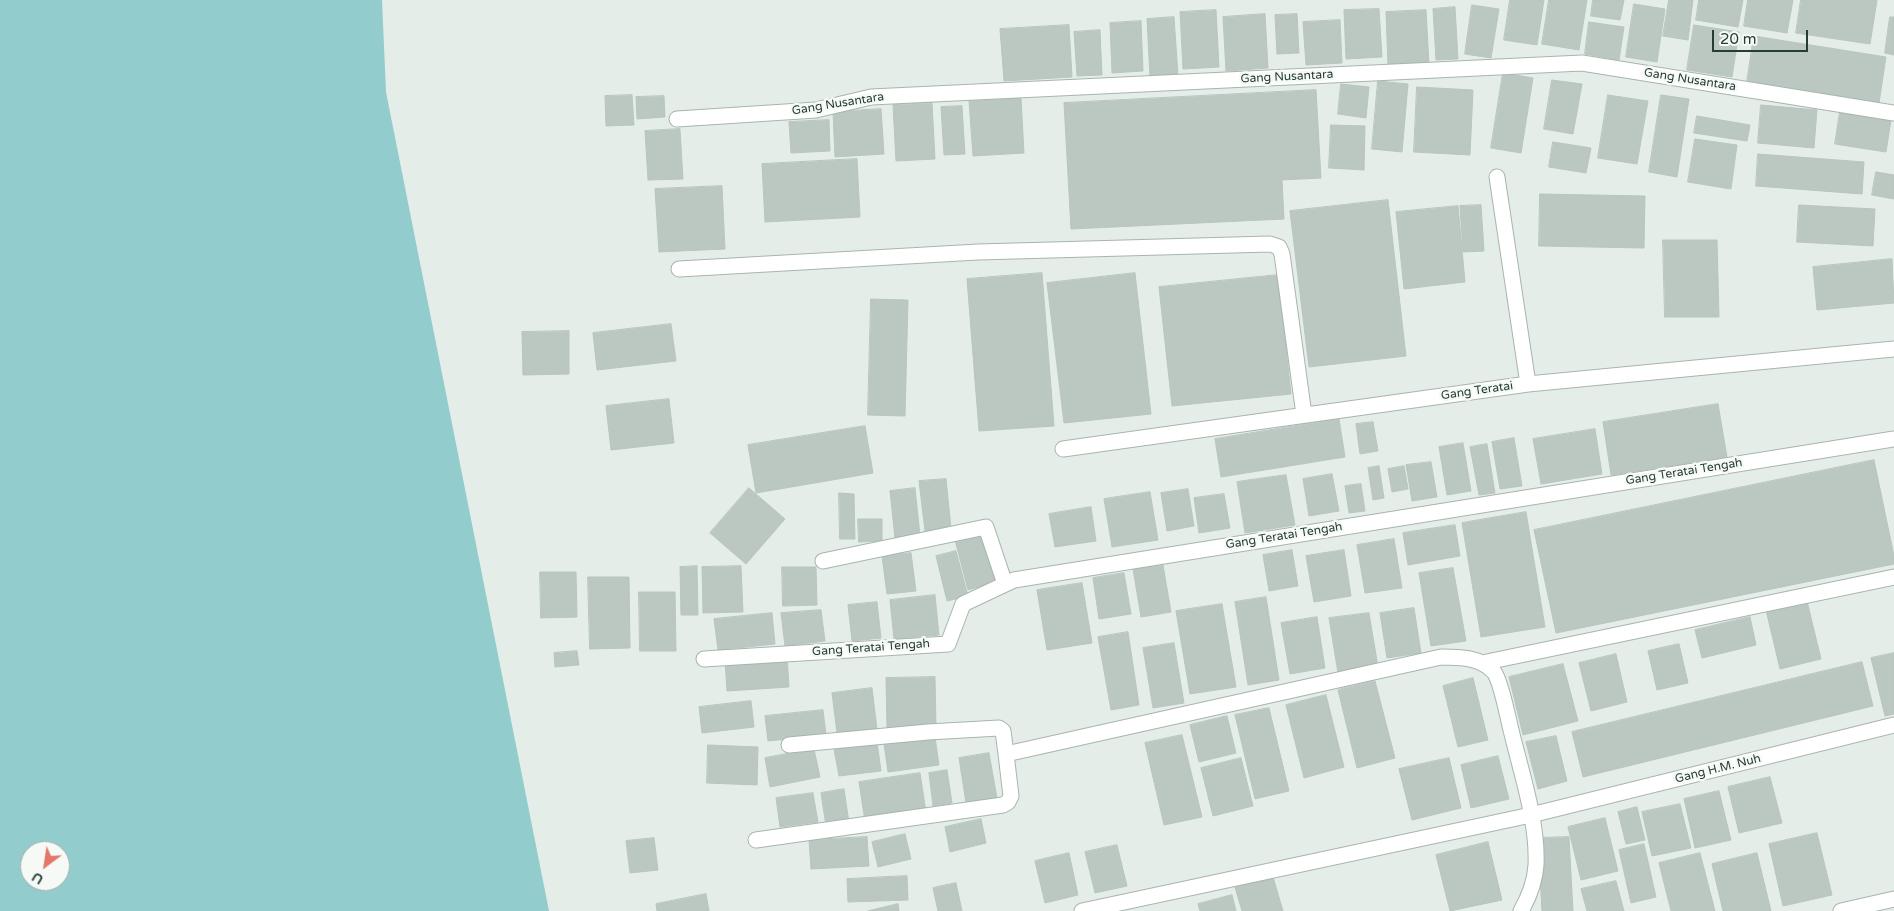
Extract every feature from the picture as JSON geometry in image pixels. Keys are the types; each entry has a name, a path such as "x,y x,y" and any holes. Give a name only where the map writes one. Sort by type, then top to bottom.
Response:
{"street":[{"name":"Gang Nusantara","path":"677,119 816,110 871,97 1582,63 1894,113"},
{"path":"1497,177 1528,384"},
{"path":"679,269 978,252 1270,244 1279,247 1282,254 1304,414"},
{"name":"Gang Teratai","path":"1063,448 1528,384 1894,349"},
{"name":"Gang Teratai Tengah","path":"704,659 948,644 963,604 1014,580 1894,438"},
{"path":"823,561 986,527 1005,584"},
{"path":"1482,663 1894,577"},
{"path":"1006,754 1441,657 1462,657 1482,663 1495,673 1536,814 1536,866 1527,901 1521,911"},
{"name":"Gang H.M. Nuh","path":"1082,911 1536,814 1894,725"},
{"path":"756,840 1003,805 1008,802 1011,796 1003,731 999,728 928,732 789,745"},
{"path":"1841,911 1894,899"}],"water":[{"path":"0,0 382,0 386,92 549,911 0,911"}],"building":[{"path":"1510,0 1544,0 1537,45 1504,40"},
{"path":"1549,0 1587,0 1579,50 1542,44"},
{"path":"1593,0 1624,0 1620,20 1591,16"},
{"path":"1669,0 1693,0 1688,40 1663,36"},
{"path":"1699,0 1743,0 1738,27 1696,20"},
{"path":"1748,0 1793,0 1787,33 1744,26"},
{"path":"1801,0 1877,0 1870,44 1796,33"},
{"path":"1634,4 1665,9 1657,62 1626,57"},
{"path":"1472,5 1499,9 1491,58 1465,54"},
{"path":"1455,7 1458,59 1436,60 1433,9"},
{"path":"1379,9 1382,57 1346,59 1344,10"},
{"path":"1216,10 1219,67 1183,69 1180,12"},
{"path":"1426,10 1429,64 1388,65 1386,12"},
{"path":"1265,14 1268,68 1226,71 1223,17"},
{"path":"1297,14 1299,53 1277,54 1275,15"},
{"path":"1174,17 1178,75 1150,77 1147,19"},
{"path":"1890,17 1894,17 1894,55 1885,53"},
{"path":"1340,20 1342,63 1306,65 1303,22"},
{"path":"1141,21 1143,71 1112,73 1110,23"},
{"path":"1589,22 1624,27 1619,60 1585,54"},
{"path":"1069,25 1072,77 1004,81 1000,29"},
{"path":"1694,25 1739,32 1732,77 1687,70"},
{"path":"1100,30 1102,75 1077,76 1074,32"},
{"path":"1754,36 1886,57 1879,103 1747,82"},
{"path":"1503,73 1533,78 1521,153 1491,148"},
{"path":"1552,80 1582,84 1573,134 1544,129"},
{"path":"1378,81 1408,84 1402,152 1372,149"},
{"path":"1341,84 1369,87 1366,118 1338,114"},
{"path":"1417,87 1473,90 1470,155 1414,152"},
{"path":"1316,90 1321,178 1282,180 1284,219 1071,229 1064,103"},
{"path":"632,95 634,125 606,126 605,96"},
{"path":"1608,95 1648,101 1637,164 1598,158"},
{"path":"1661,95 1689,99 1677,177 1649,172"},
{"path":"664,96 665,117 637,119 636,97"},
{"path":"1021,98 1024,153 973,156 969,101"},
{"path":"932,103 935,159 896,161 893,105"},
{"path":"1761,105 1817,110 1814,148 1758,143"},
{"path":"962,106 965,154 944,155 941,107"},
{"path":"881,109 884,154 835,157 833,112"},
{"path":"1840,112 1891,120 1886,152 1835,144"},
{"path":"1697,116 1750,125 1747,141 1694,133"},
{"path":"829,120 830,151 791,153 789,122"},
{"path":"1331,125 1365,126 1364,170 1329,168"},
{"path":"680,129 683,179 648,180 645,131"},
{"path":"1695,139 1737,145 1731,189 1688,182"},
{"path":"1553,142 1591,148 1586,173 1549,167"},
{"path":"1758,154 1864,162 1862,194 1756,186"},
{"path":"857,159 860,217 765,222 762,164"},
{"path":"1876,172 1894,175 1894,199 1872,195"},
{"path":"722,186 725,249 659,252 655,189"},
{"path":"1540,194 1645,196 1644,248 1539,246"},
{"path":"1388,200 1406,356 1309,367 1290,211"},
{"path":"1481,205 1484,251 1463,252 1460,206"},
{"path":"1799,205 1875,209 1873,246 1797,242"},
{"path":"1458,206 1465,282 1404,289 1396,212"},
{"path":"1663,240 1717,240 1719,317 1665,317"},
{"path":"1892,259 1894,303 1817,310 1813,267"},
{"path":"1042,273 1054,426 979,431 967,279"},
{"path":"1135,273 1151,414 1064,423 1047,283"},
{"path":"1278,275 1291,394 1172,406 1159,287"},
{"path":"871,299 908,300 905,416 868,415"},
{"path":"671,324 676,361 597,370 593,333"},
{"path":"569,331 569,374 523,375 522,332"},
{"path":"669,399 674,443 611,450 606,406"},
{"path":"1718,404 1727,457 1611,475 1603,422"},
{"path":"1339,419 1345,457 1221,477 1215,439"},
{"path":"1373,422 1378,451 1360,454 1356,424"},
{"path":"865,426 873,473 756,493 748,445"},
{"path":"1595,429 1602,474 1541,484 1533,439"},
{"path":"1514,438 1522,486 1500,489 1492,442"},
{"path":"1463,443 1471,491 1447,495 1439,447"},
{"path":"1487,444 1495,493 1479,495 1470,447"},
{"path":"1874,460 1894,556 1894,564 1556,633 1534,530"},
{"path":"1431,462 1437,497 1412,501 1406,465"},
{"path":"1379,466 1384,498 1373,500 1368,468"},
{"path":"1404,466 1408,489 1392,492 1388,469"},
{"path":"1332,474 1339,511 1309,516 1303,479"},
{"path":"1286,475 1295,525 1245,533 1237,482"},
{"path":"946,479 951,528 925,531 919,481"},
{"path":"1361,484 1365,511 1349,513 1345,486"},
{"path":"749,488 785,519 746,564 710,533"},
{"path":"915,488 920,536 895,538 890,491"},
{"path":"1188,489 1194,526 1167,531 1161,493"},
{"path":"1150,492 1158,540 1112,547 1104,499"},
{"path":"839,493 854,494 855,539 840,539"},
{"path":"1224,494 1230,528 1199,533 1194,498"},
{"path":"1091,507 1096,541 1055,547 1049,514"},
{"path":"1526,512 1545,627 1481,637 1462,523"},
{"path":"858,519 882,519 882,541 859,542"},
{"path":"1455,525 1460,556 1408,565 1403,533"},
{"path":"984,533 996,582 968,590 955,540"},
{"path":"1394,539 1402,588 1365,593 1357,545"},
{"path":"1292,550 1298,586 1269,591 1263,555"},
{"path":"1344,550 1351,596 1314,602 1306,556"},
{"path":"956,551 968,596 947,601 936,556"},
{"path":"911,553 916,591 887,594 882,556"},
{"path":"1163,565 1171,612 1141,617 1133,569"},
{"path":"697,566 698,615 681,615 680,567"},
{"path":"741,566 743,612 703,613 702,567"},
{"path":"782,567 816,567 817,605 783,606"},
{"path":"1453,568 1466,641 1431,646 1419,573"},
{"path":"540,572 576,572 577,617 541,618"},
{"path":"1124,573 1131,614 1099,619 1093,578"},
{"path":"588,577 629,577 630,648 590,649"},
{"path":"1082,583 1092,643 1047,650 1037,590"},
{"path":"639,592 675,592 676,651 640,651"},
{"path":"935,595 939,635 894,639 890,600"},
{"path":"1266,597 1279,680 1248,685 1235,602"},
{"path":"1807,601 1821,659 1780,669 1766,610"},
{"path":"877,602 881,638 852,641 848,605"},
{"path":"1222,604 1236,687 1190,694 1176,611"},
{"path":"1414,608 1421,653 1387,658 1380,613"},
{"path":"821,610 825,641 785,646 781,613"},
{"path":"772,613 775,644 718,650 714,619"},
{"path":"1369,613 1378,667 1338,673 1329,618"},
{"path":"1317,617 1325,668 1290,674 1281,623"},
{"path":"1750,617 1756,645 1702,658 1695,630"},
{"path":"1128,632 1139,705 1111,710 1098,637"},
{"path":"1174,643 1184,703 1153,708 1143,648"},
{"path":"1679,644 1688,683 1657,690 1648,651"},
{"path":"577,651 579,665 555,667 554,653"},
{"path":"1894,653 1894,714 1885,716 1871,658"},
{"path":"1616,654 1627,702 1591,711 1579,663"},
{"path":"787,656 789,687 727,691 725,660"},
{"path":"1862,662 1873,706 1583,777 1572,732"},
{"path":"1563,664 1578,721 1523,735 1509,677"},
{"path":"935,677 936,728 887,728 886,678"},
{"path":"1473,678 1488,740 1458,747 1443,686"},
{"path":"1375,681 1395,758 1357,768 1338,690"},
{"path":"872,688 877,729 837,733 832,693"},
{"path":"1326,695 1344,767 1304,778 1286,705"},
{"path":"751,701 754,727 702,733 699,707"},
{"path":"1269,708 1289,791 1255,799 1235,715"},
{"path":"823,710 826,735 768,741 765,716"},
{"path":"1227,716 1236,753 1199,762 1190,725"},
{"path":"1182,735 1202,817 1164,825 1145,743"},
{"path":"1556,736 1567,781 1538,789 1526,742"},
{"path":"935,737 939,765 888,772 884,744"},
{"path":"877,742 881,771 839,776 834,749"},
{"path":"708,745 758,747 757,785 707,783"},
{"path":"814,749 820,777 770,787 765,758"},
{"path":"989,753 997,798 966,803 959,758"},
{"path":"1498,756 1509,799 1471,808 1461,765"},
{"path":"1241,758 1253,806 1213,816 1201,768"},
{"path":"1449,758 1461,808 1412,820 1399,769"},
{"path":"947,770 952,803 933,806 929,773"},
{"path":"920,773 926,812 865,821 859,782"},
{"path":"1770,777 1782,823 1739,833 1728,787"},
{"path":"844,789 849,823 826,826 821,793"},
{"path":"1719,791 1731,840 1695,848 1684,799"},
{"path":"813,793 818,822 780,827 776,798"},
{"path":"1680,804 1691,848 1652,856 1642,812"},
{"path":"1637,807 1645,840 1626,844 1618,812"},
{"path":"1605,818 1618,871 1581,880 1568,827"},
{"path":"981,819 986,843 950,852 945,827"},
{"path":"1817,833 1832,895 1783,906 1769,844"},
{"path":"905,834 911,859 878,867 872,842"},
{"path":"867,837 869,866 811,869 809,840"},
{"path":"1569,837 1573,911 1542,911 1538,838"},
{"path":"654,838 658,870 630,873 626,841"},
{"path":"1488,842 1502,900 1450,911 1436,855"},
{"path":"1644,844 1656,897 1631,903 1619,850"},
{"path":"1117,845 1127,886 1095,893 1085,852"},
{"path":"1069,853 1078,895 1045,903 1035,861"},
{"path":"1700,853 1715,911 1671,911 1659,863"},
{"path":"1757,853 1771,911 1723,911 1712,864"},
{"path":"907,876 908,900 848,902 847,879"},
{"path":"1273,877 1283,911 1242,911 1235,887"},
{"path":"1616,881 1624,911 1587,911 1581,889"},
{"path":"956,883 962,911 938,911 933,888"},
{"path":"706,894 709,911 657,911 656,904"},
{"path":"1232,895 1236,911 1200,911 1198,904"},
{"path":"898,904 899,911 868,911"}]}
